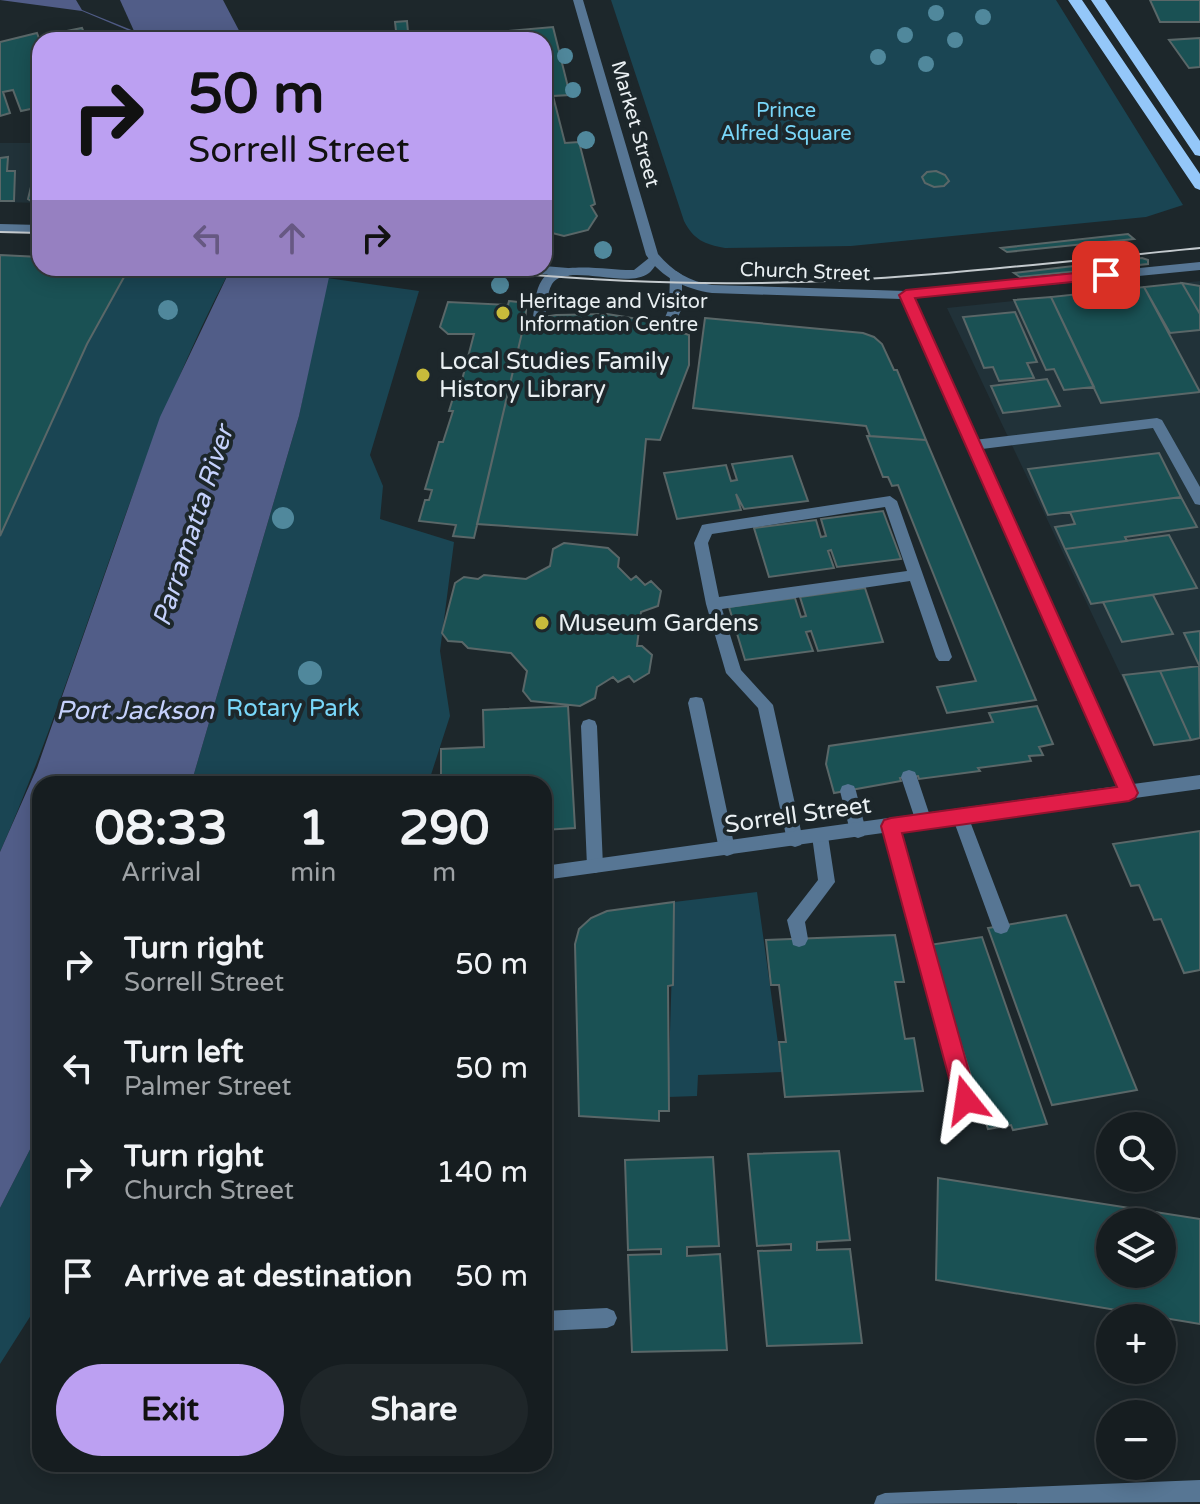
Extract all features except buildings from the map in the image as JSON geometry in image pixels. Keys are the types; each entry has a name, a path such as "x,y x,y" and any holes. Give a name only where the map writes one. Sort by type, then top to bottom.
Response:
{"main road":[{"path":"1075,0 1200,185"},
{"path":"1098,0 1200,152"}],"street":[{"name":"Market Street","path":"578,0 654,258"},
{"path":"0,228 32,229"},
{"path":"552,271 636,274 645,270 654,258"},
{"name":"Church Street","path":"654,258 689,284 712,289 906,295 1200,266"},
{"path":"539,317 550,279 568,272"},
{"path":"667,327 676,315 676,275"},
{"path":"906,295 1129,793"},
{"path":"974,445 1157,423 1200,500"},
{"path":"795,840 765,705 734,673 713,604 701,543 707,529 890,501 944,657"},
{"path":"713,604 915,575"},
{"path":"696,703 727,849"},
{"path":"589,726 595,866"},
{"path":"909,777 924,822"},
{"name":"Sorrell Street","path":"552,872 1200,782"},
{"path":"848,791 858,831"},
{"path":"960,816 1001,926"},
{"path":"891,826 966,1100"},
{"path":"799,939 796,920 827,882 820,836"},
{"path":"552,1321 607,1318"},
{"path":"885,1504 1200,1491"}],"shaded area":[{"path":"0,143 32,143 32,203 0,202"},
{"path":"1200,281 1200,739 1154,745 947,308"}],"green space":[{"name":"Prince Alfred Square","path":"611,0 1056,0 1183,205 1146,217 851,246 725,248 711,245 696,237 684,221"},
{"path":"125,276 227,276 165,411 58,705 0,852 0,536 87,344"},
{"name":"Rotary Park","path":"327,278 419,291 370,455 383,486 380,519 454,542 440,651 450,716 431,776 193,776 299,416"},
{"path":"757,892 782,1072 698,1075 697,1096 668,1097 674,902"},
{"path":"32,1146 32,1314 0,1364 0,1208"}],"water":[{"path":"0,0 223,0 240,32 132,32 82,11"},
{"name":"Port Jackson","path":"227,276 329,276 299,416 193,776 33,776 37,768 160,417"},
{"name":"Port Jackson","path":"32,779 32,1146 0,1208 0,852"}],"pier":[{"path":"76,0 120,0 134,31 82,10"}],"tram line":[{"path":"0,232 32,233"},
{"path":"544,276 683,283 815,281 925,275 1200,248"}],"place":[{"name":"Heritage and Visitor Information Centre","path":"503,313"},
{"name":"Local Studies Family History Library","path":"423,375"},
{"name":"Museum Gardens","path":"542,623"}],"route":[{"path":"966,1100 891,826 1129,793 906,295 1106,275"}],"water label":[{"name":"Parramatta River","path":"193,526"}]}
